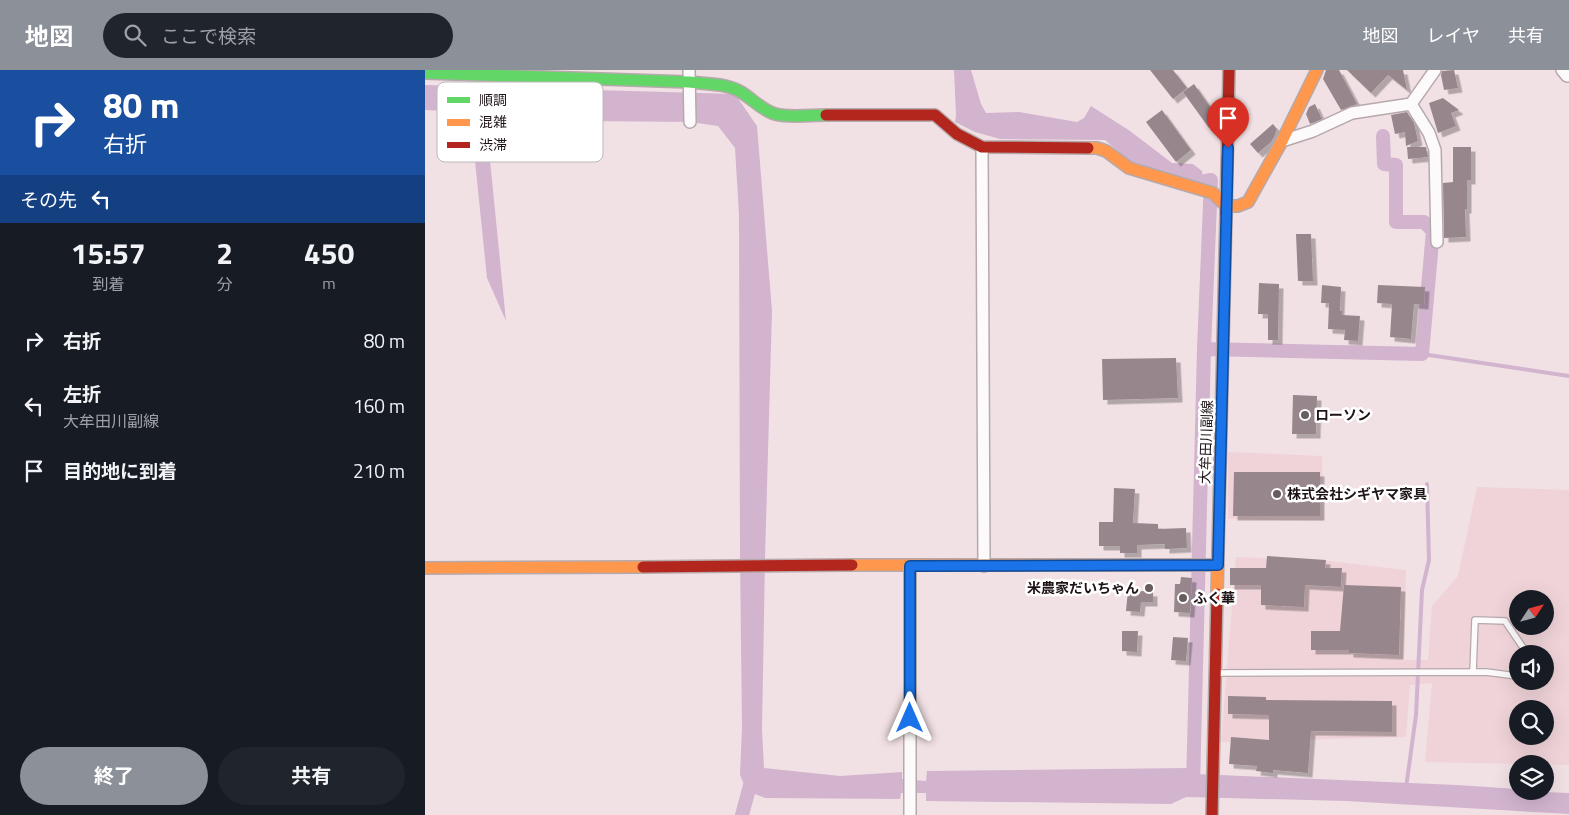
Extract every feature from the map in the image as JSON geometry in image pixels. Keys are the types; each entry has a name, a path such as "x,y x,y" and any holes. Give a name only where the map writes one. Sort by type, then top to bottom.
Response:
{"street":[{"path":"689,70 690,122"},
{"name":"大牟田川副線","path":"1212,815 1229,70"},
{"path":"603,83 689,88 730,87 739,91 771,114 779,115 935,115 951,129 982,147 1097,148 1106,151 1129,168 1213,193 1226,206 1238,206 1247,202 1282,141 1317,70"},
{"path":"1282,141 1313,131 1352,113 1411,104 1435,70"},
{"path":"1562,70 1567,76 1569,74"},
{"path":"425,73 583,82"},
{"path":"1411,104 1429,133 1435,150 1437,242"},
{"path":"982,147 984,566"},
{"path":"425,568 715,567 738,565 1218,565"},
{"path":"910,566 910,815"}],"lane":[{"path":"1473,672 1475,620 1505,621 1522,645"},
{"path":"1215,673 1473,672 1509,675"}],"shaded area":[{"path":"954,70 971,70 981,104 986,113 1019,112 1077,122 1084,118 1091,106 1130,131 1172,163 1193,164 1202,171 1204,187 1136,167 1105,140 1000,139 975,132 955,122"},
{"path":"425,85 437,85 437,111 425,110"},
{"path":"603,90 735,94 757,126 772,311 765,558 762,730 764,768 840,776 902,772 902,779 926,781 927,771 1188,768 1195,769 1196,774 1509,788 1509,800 1554,800 1554,792 1569,793 1569,814 1346,801 1186,797 1171,804 926,801 926,793 901,793 900,799 765,798 747,791 740,775 742,728 739,215 735,148 718,126 690,122 603,121"},
{"path":"475,162 490,162 506,321 487,278"},
{"name":"株式会社シギヤマ家具","path":"1228,452 1322,456 1323,521 1228,519"},
{"path":"1477,487 1569,490 1569,765 1554,765 1554,755 1509,755 1509,764 1425,762 1432,683 1410,685 1406,737 1221,742 1236,557 1329,561 1406,570 1403,660 1428,660 1432,606 1458,576"}],"building":[{"path":"1150,70 1173,70 1187,88 1173,99"},
{"path":"1326,70 1339,70 1357,104 1341,110 1323,79"},
{"path":"1347,70 1403,70 1407,90 1388,75 1371,93"},
{"path":"1454,70 1458,88 1444,90 1442,71"},
{"path":"1194,84 1218,118 1218,122 1209,128 1183,92"},
{"path":"1443,98 1459,110 1451,113 1456,126 1438,133 1429,103"},
{"path":"1315,104 1322,119 1310,124 1306,114 1309,107"},
{"path":"1162,110 1191,150 1176,162 1146,122"},
{"path":"1407,112 1414,123 1418,141 1406,146 1405,132 1395,134 1391,115"},
{"path":"1273,124 1277,129 1274,137 1258,153 1250,144"},
{"path":"1407,147 1426,147 1428,157 1408,159"},
{"path":"1453,147 1471,147 1471,180 1467,180 1467,209 1465,209 1466,237 1444,238 1443,183 1453,182"},
{"path":"1296,234 1311,234 1313,281 1298,281"},
{"path":"1259,283 1279,284 1278,340 1268,340 1268,314 1258,314"},
{"path":"1322,285 1341,287 1340,311 1342,311 1342,315 1360,316 1358,341 1344,340 1345,330 1328,329 1329,303 1321,303"},
{"path":"1378,285 1425,287 1424,305 1414,304 1411,339 1390,337 1392,304 1377,303"},
{"path":"1176,358 1178,398 1103,400 1102,359"},
{"name":"ローソン","path":"1293,395 1317,396 1316,434 1292,434"},
{"name":"株式会社シギヤマ家具","path":"1234,472 1320,472 1320,516 1233,516"},
{"path":"1114,488 1135,489 1133,523 1158,524 1158,529 1186,528 1187,548 1165,549 1165,544 1137,545 1137,553 1120,553 1120,546 1099,546 1099,522 1113,522"},
{"path":"1267,556 1326,560 1325,568 1342,568 1341,587 1305,585 1304,607 1261,605 1261,585 1230,585 1230,568 1266,568"},
{"name":"ふく華","path":"1181,577 1192,578 1190,613 1174,612 1175,584 1180,584"},
{"path":"1344,585 1401,587 1399,655 1349,653 1349,650 1311,650 1311,631 1340,631"},
{"path":"1128,590 1153,592 1153,602 1141,602 1140,612 1126,611"},
{"path":"1122,631 1138,631 1137,652 1122,651"},
{"path":"1173,637 1188,638 1186,661 1171,660"},
{"path":"1228,696 1266,697 1266,700 1392,701 1392,732 1311,731 1308,773 1273,770 1273,773 1256,771 1257,766 1229,764 1231,737 1269,740 1269,715 1228,714"}],"waterway":[{"path":"1204,349 1422,354 1433,231 1424,222 1396,222 1396,165 1384,164 1383,136"},
{"path":"1193,787 1204,349 1211,180 1205,181"},
{"path":"1422,354 1569,376"},
{"path":"1406,788 1416,715 1422,590 1429,560 1427,484"},
{"path":"742,815 752,778"}],"traffic: fast":[{"path":"425,73 714,84 733,88 765,110 775,114 793,116 826,115"}],"traffic: slow":[{"path":"1088,148 1106,151 1129,168 1213,193 1226,206 1238,206 1248,202 1282,141 1317,70"},
{"path":"1217,594 1226,214"},
{"path":"852,565 1218,565"},
{"path":"425,568 643,567"}],"traffic: jam":[{"path":"1226,214 1229,70"},
{"path":"826,115 935,115 957,134 982,147 1088,148"},
{"path":"643,567 852,565"},
{"path":"1212,815 1217,594"}],"place":[{"name":"ローソン","path":"1305,415"},
{"name":"株式会社シギヤマ家具","path":"1277,494"},
{"name":"米農家だいちゃん","path":"1149,588"},
{"name":"ふく華","path":"1183,598"}],"route":[{"path":"910,718 910,566 1218,565 1228,148"}]}
